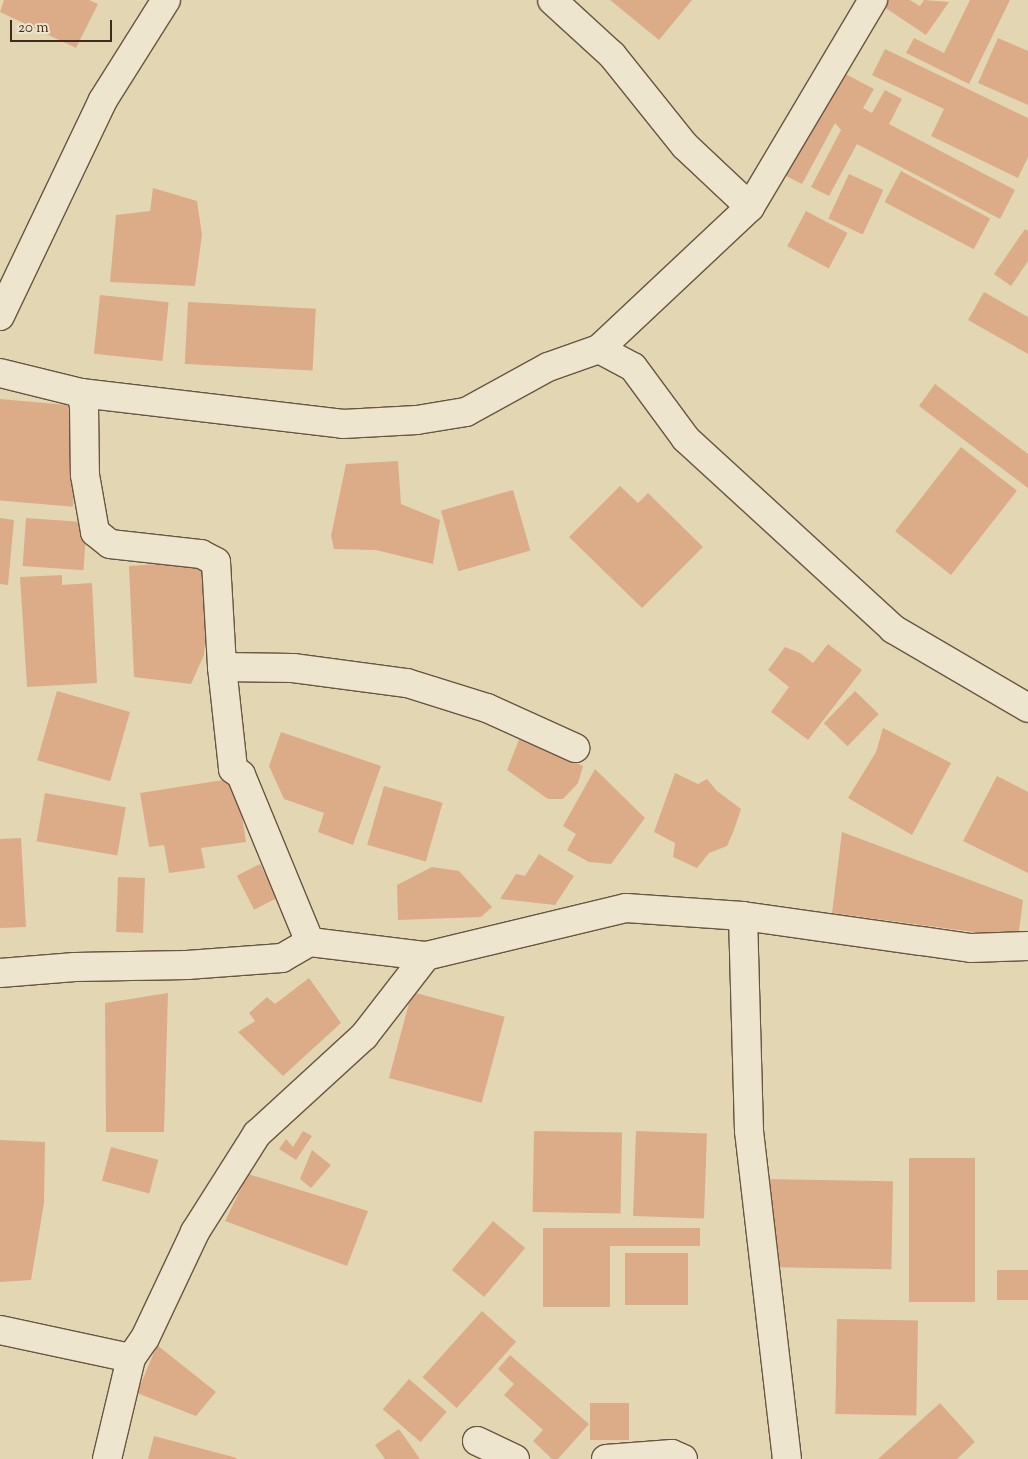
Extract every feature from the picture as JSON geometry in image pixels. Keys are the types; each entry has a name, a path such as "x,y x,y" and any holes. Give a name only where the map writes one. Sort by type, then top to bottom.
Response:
{"street":[{"path":"0,316 103,100 166,0"},
{"path":"552,0 612,55 685,146 750,207"},
{"path":"0,373 81,394 343,424 417,420 466,412 548,367 599,349 750,207 873,0"},
{"path":"599,349 633,367 686,439 893,629 1028,708"},
{"path":"81,394 84,406 85,475 94,532 110,544 201,554 216,562 222,667 233,769 241,775 310,942"},
{"path":"222,667 293,668 407,683 487,708 575,748"},
{"path":"0,973 75,967 187,965 282,958 310,942 426,956 626,908 744,916 971,948 1028,946"},
{"path":"744,916 749,1131 787,1459"},
{"path":"107,1459 131,1358 145,1338 195,1232 257,1134 364,1036 426,956"},
{"path":"0,1330 131,1358"},
{"path":"477,1441 515,1459"},
{"path":"606,1459 672,1454 683,1459"}],"building":[{"path":"4,0 89,0 98,4 76,48 0,12"},
{"path":"610,0 692,0 659,40"},
{"path":"884,0 910,0 920,6 924,0 949,2 926,35 881,5"},
{"path":"970,0 1010,0 969,84 906,53 914,38 944,53"},
{"path":"998,38 1028,51 1028,105 978,83"},
{"path":"885,49 1028,118 1028,157 1018,178 931,136 944,109 872,75"},
{"path":"836,69 874,89 863,108 872,113 885,90 902,99 889,124 1015,190 1000,219 857,144 829,196 811,187 841,130 835,123 802,184 780,173"},
{"path":"901,171 990,218 974,249 885,202"},
{"path":"849,174 883,190 863,234 828,218"},
{"path":"153,188 197,201 202,235 195,286 110,282 116,215 150,211"},
{"path":"806,211 847,233 829,268 787,246"},
{"path":"1025,229 1028,231 1028,261 1011,286 994,274"},
{"path":"984,292 1028,317 1028,354 968,320"},
{"path":"100,295 169,302 162,361 94,354"},
{"path":"188,302 316,309 313,371 185,364"},
{"path":"935,384 1028,454 1028,488 919,406"},
{"path":"0,399 82,406 73,507 0,500"},
{"path":"961,447 1017,491 951,575 895,531"},
{"path":"398,461 401,504 440,520 433,564 376,550 334,549 331,536 346,464"},
{"path":"620,486 638,503 648,493 703,547 642,608 569,537"},
{"path":"513,490 530,551 458,571 441,511"},
{"path":"0,518 14,520 8,585 0,584"},
{"path":"26,518 87,522 84,570 23,566"},
{"path":"202,561 207,618 204,655 191,684 134,677 129,566"},
{"path":"62,575 62,585 92,583 97,683 27,687 20,577"},
{"path":"828,644 862,670 808,740 771,712 789,687 768,670 785,647 800,653 813,663"},
{"path":"57,691 130,712 110,781 37,760"},
{"path":"855,691 879,714 847,746 824,723"},
{"path":"883,728 951,763 912,835 848,798 876,752"},
{"path":"281,732 381,766 353,845 318,832 324,813 284,799 269,766"},
{"path":"520,737 583,766 578,783 563,799 548,799 507,770"},
{"path":"595,769 645,818 611,864 589,862 567,850 576,834 563,826"},
{"path":"675,773 698,784 707,779 717,791 741,809 727,846 709,853 697,868 673,857 675,843 654,832"},
{"path":"997,776 1028,792 1028,873 963,841"},
{"path":"236,778 246,842 201,848 205,868 169,873 164,845 149,847 140,793"},
{"path":"384,786 443,803 426,861 367,845"},
{"path":"45,793 126,807 117,855 36,841"},
{"path":"842,832 1023,900 1018,938 832,913"},
{"path":"21,838 26,927 0,928 0,839"},
{"path":"539,854 574,876 555,905 500,899 516,874 525,876"},
{"path":"260,864 277,898 254,910 237,876"},
{"path":"432,867 459,871 492,907 481,917 398,920 397,885"},
{"path":"118,877 145,878 143,933 116,932"},
{"path":"309,978 341,1023 283,1076 238,1032 255,1021 249,1013 267,997 275,1004"},
{"path":"412,992 505,1017 482,1103 389,1078"},
{"path":"168,993 164,1132 106,1132 105,1003"},
{"path":"303,1131 312,1136 296,1160 279,1149 286,1139 293,1147"},
{"path":"534,1131 622,1133 621,1214 533,1212"},
{"path":"636,1131 707,1133 704,1218 633,1216"},
{"path":"0,1140 45,1142 44,1203 31,1280 0,1282"},
{"path":"111,1147 158,1160 149,1193 102,1181"},
{"path":"312,1150 331,1165 311,1188 300,1179"},
{"path":"909,1158 975,1158 975,1302 909,1302"},
{"path":"248,1174 368,1211 347,1266 225,1221"},
{"path":"763,1179 893,1181 891,1269 761,1267"},
{"path":"493,1221 525,1248 484,1297 452,1270"},
{"path":"543,1228 700,1228 700,1246 610,1246 610,1307 543,1307"},
{"path":"625,1253 688,1253 688,1305 625,1305"},
{"path":"997,1270 1028,1270 1028,1300 997,1300"},
{"path":"482,1311 516,1342 457,1408 422,1377"},
{"path":"837,1319 918,1320 916,1415 835,1414"},
{"path":"157,1345 216,1392 196,1416 137,1393"},
{"path":"510,1355 589,1424 558,1459 552,1459 533,1441 543,1430 504,1395 514,1384 498,1369"},
{"path":"409,1379 447,1412 420,1442 383,1409"},
{"path":"590,1403 629,1403 629,1440 590,1440"},
{"path":"940,1403 975,1442 957,1459 878,1459"},
{"path":"399,1429 420,1459 385,1459 375,1445"},
{"path":"154,1436 237,1458 148,1459"}]}
